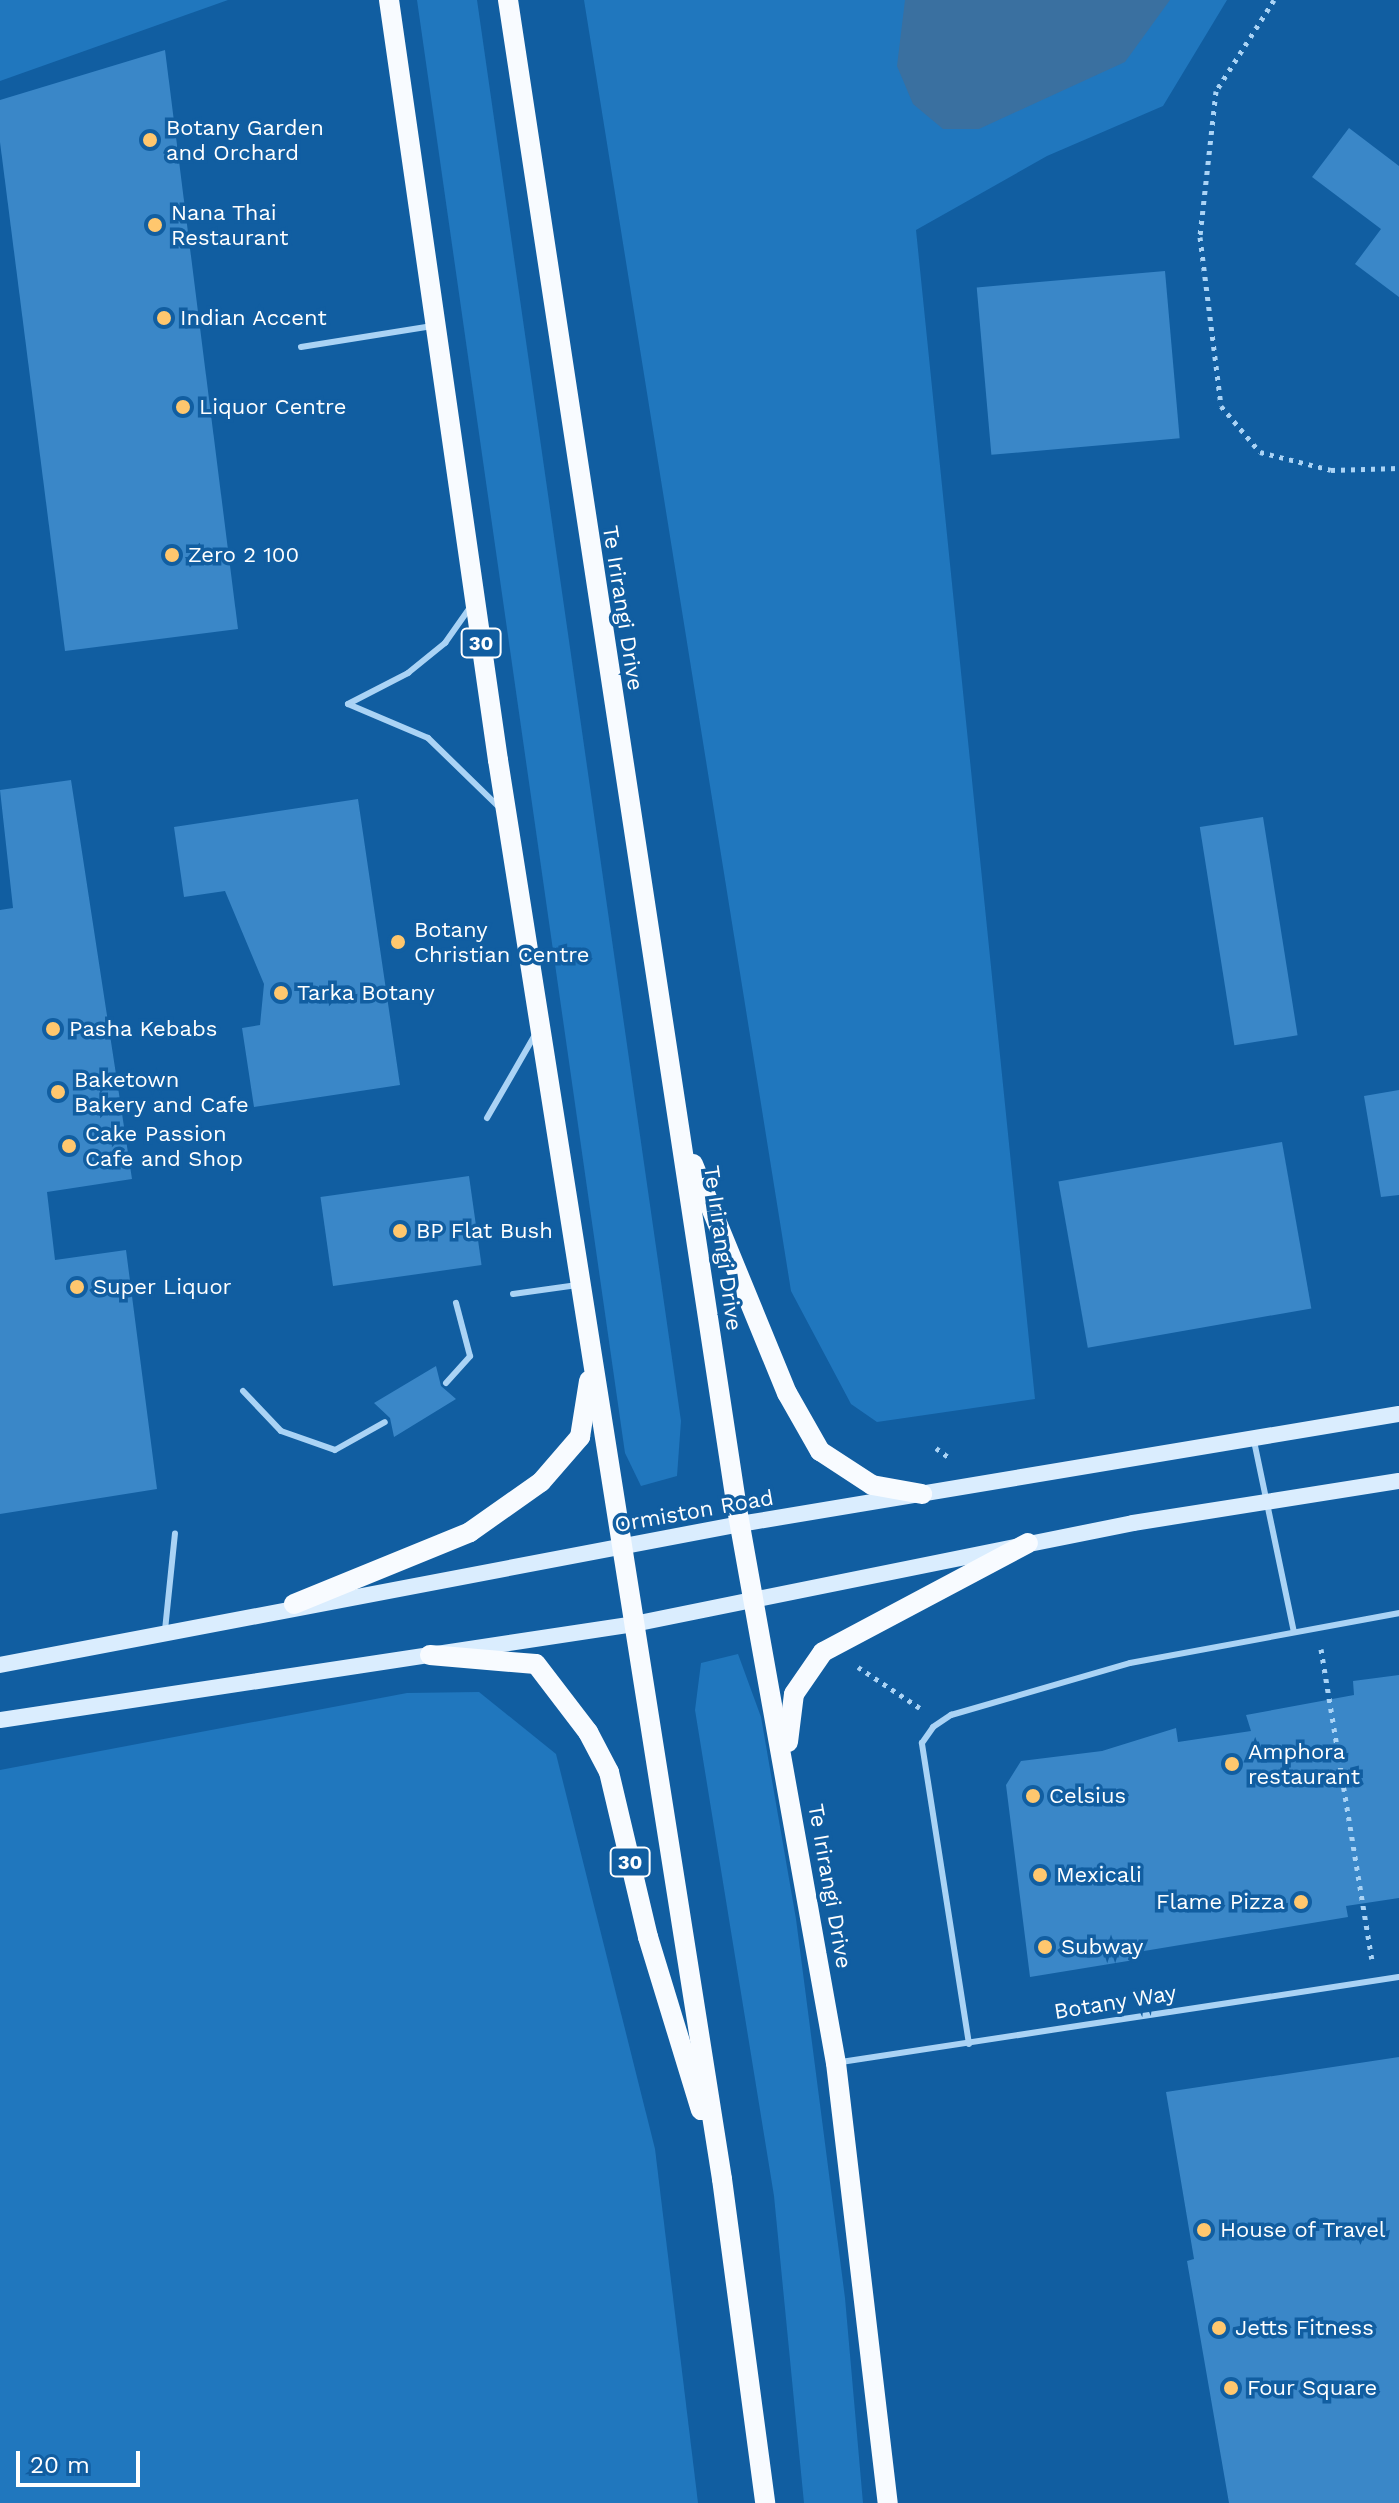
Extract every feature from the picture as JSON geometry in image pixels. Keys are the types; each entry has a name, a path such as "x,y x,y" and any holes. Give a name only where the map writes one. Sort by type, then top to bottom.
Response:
{"main road":[{"name":"30","path":"389,0 474,602 620,1547 722,2179 765,2503"},
{"name":"Te Irirangi Drive","path":"508,0 740,1524 785,1762 836,2063 888,2503"},
{"path":"683,1142 787,1393 820,1451 872,1485 922,1494"},
{"path":"294,1604 470,1532 541,1482 580,1437 592,1362"},
{"name":"Ormiston Road","path":"0,1665 294,1604 740,1524 1399,1414"},
{"path":"0,1720 634,1624 755,1596 1028,1543 1399,1481"},
{"path":"785,1762 794,1694 834,1646 1028,1543"},
{"name":"30","path":"430,1655 536,1664 588,1732 609,1772 648,1937 722,2179"}],"lane":[{"path":"301,347 435,325"},
{"path":"474,602 445,643 408,673 348,704 428,738 508,817"},
{"path":"487,1118 540,1026"},
{"path":"513,1294 580,1284"},
{"path":"446,1383 470,1356 456,1303"},
{"path":"243,1391 281,1431 335,1450 385,1422"},
{"path":"1253,1437 1294,1632"},
{"path":"165,1630 175,1534"},
{"path":"969,2044 922,1743 939,1723 1130,1663 1399,1613"},
{"name":"Botany Way","path":"836,2063 1399,1977"}],"path":[{"path":"1274,0 1216,91 1200,237 1221,406 1260,452 1331,470 1399,468"},
{"path":"1318,1628 1375,1980"},
{"path":"834,1646 939,1723"}],"shaded area":[{"path":"0,0 228,0 0,81"},
{"path":"417,0 477,0 681,1421 677,1476 641,1486 625,1453"},
{"path":"584,0 1227,0 1163,106 1047,156 916,230 1035,1399 877,1422 851,1404 791,1291"},
{"path":"905,0 1170,0 1125,62 979,129 943,129 913,104 897,66"},
{"path":"738,1654 761,1717 796,1919 845,2298 863,2503 804,2503 774,2196 695,1710 701,1663"},
{"path":"479,1692 556,1754 655,2149 698,2503 0,2503 0,1770 407,1693"}],"building":[{"path":"165,50 238,629 65,651 0,142 0,100"},
{"path":"1349,128 1399,166 1399,297 1355,264 1381,229 1312,177"},
{"path":"1165,271 1180,438 991,455 977,287"},
{"path":"71,780 132,1179 47,1192 55,1260 126,1250 157,1489 0,1514 0,910 13,908 0,790"},
{"path":"358,799 400,1085 254,1107 242,1028 260,1025 264,984 225,891 184,897 174,827"},
{"path":"1263,817 1298,1035 1234,1045 1200,827"},
{"path":"1399,1090 1399,1195 1381,1197 1364,1096"},
{"path":"1282,1142 1311,1308 1088,1348 1058,1181"},
{"name":"BP Flat Bush","path":"469,1176 482,1265 333,1286 320,1197"},
{"path":"436,1366 441,1386 456,1399 394,1437 390,1418 374,1403"},
{"path":"1399,1675 1399,1898 1346,1906 1348,1917 1132,1953 1134,1960 1030,1977 1006,1785 1021,1761 1102,1751 1176,1728 1178,1742 1251,1731 1246,1715 1354,1695 1353,1681"},
{"path":"1399,2057 1399,2503 1229,2503 1187,2261 1194,2259 1166,2092"}],"place":[{"name":"Botany Garden and Orchard","path":"150,140"},
{"name":"Nana Thai Restaurant","path":"155,225"},
{"name":"Indian Accent","path":"164,318"},
{"name":"Liquor Centre","path":"183,407"},
{"name":"Zero 2 100","path":"172,555"},
{"name":"Botany Christian Centre","path":"398,942"},
{"name":"Tarka Botany","path":"281,993"},
{"name":"Pasha Kebabs","path":"53,1029"},
{"name":"Baketown Bakery and Cafe","path":"58,1092"},
{"name":"Cake Passion Cafe and Shop","path":"69,1146"},
{"name":"BP Flat Bush","path":"400,1231"},
{"name":"Super Liquor","path":"77,1287"},
{"name":"Amphora restaurant","path":"1232,1764"},
{"name":"Celsius","path":"1033,1796"},
{"name":"Mexicali","path":"1040,1875"},
{"name":"Flame Pizza","path":"1301,1902"},
{"name":"Subway","path":"1045,1947"},
{"name":"House of Travel","path":"1204,2230"},
{"name":"Jetts Fitness","path":"1219,2328"},
{"name":"Four Square","path":"1231,2388"}]}
